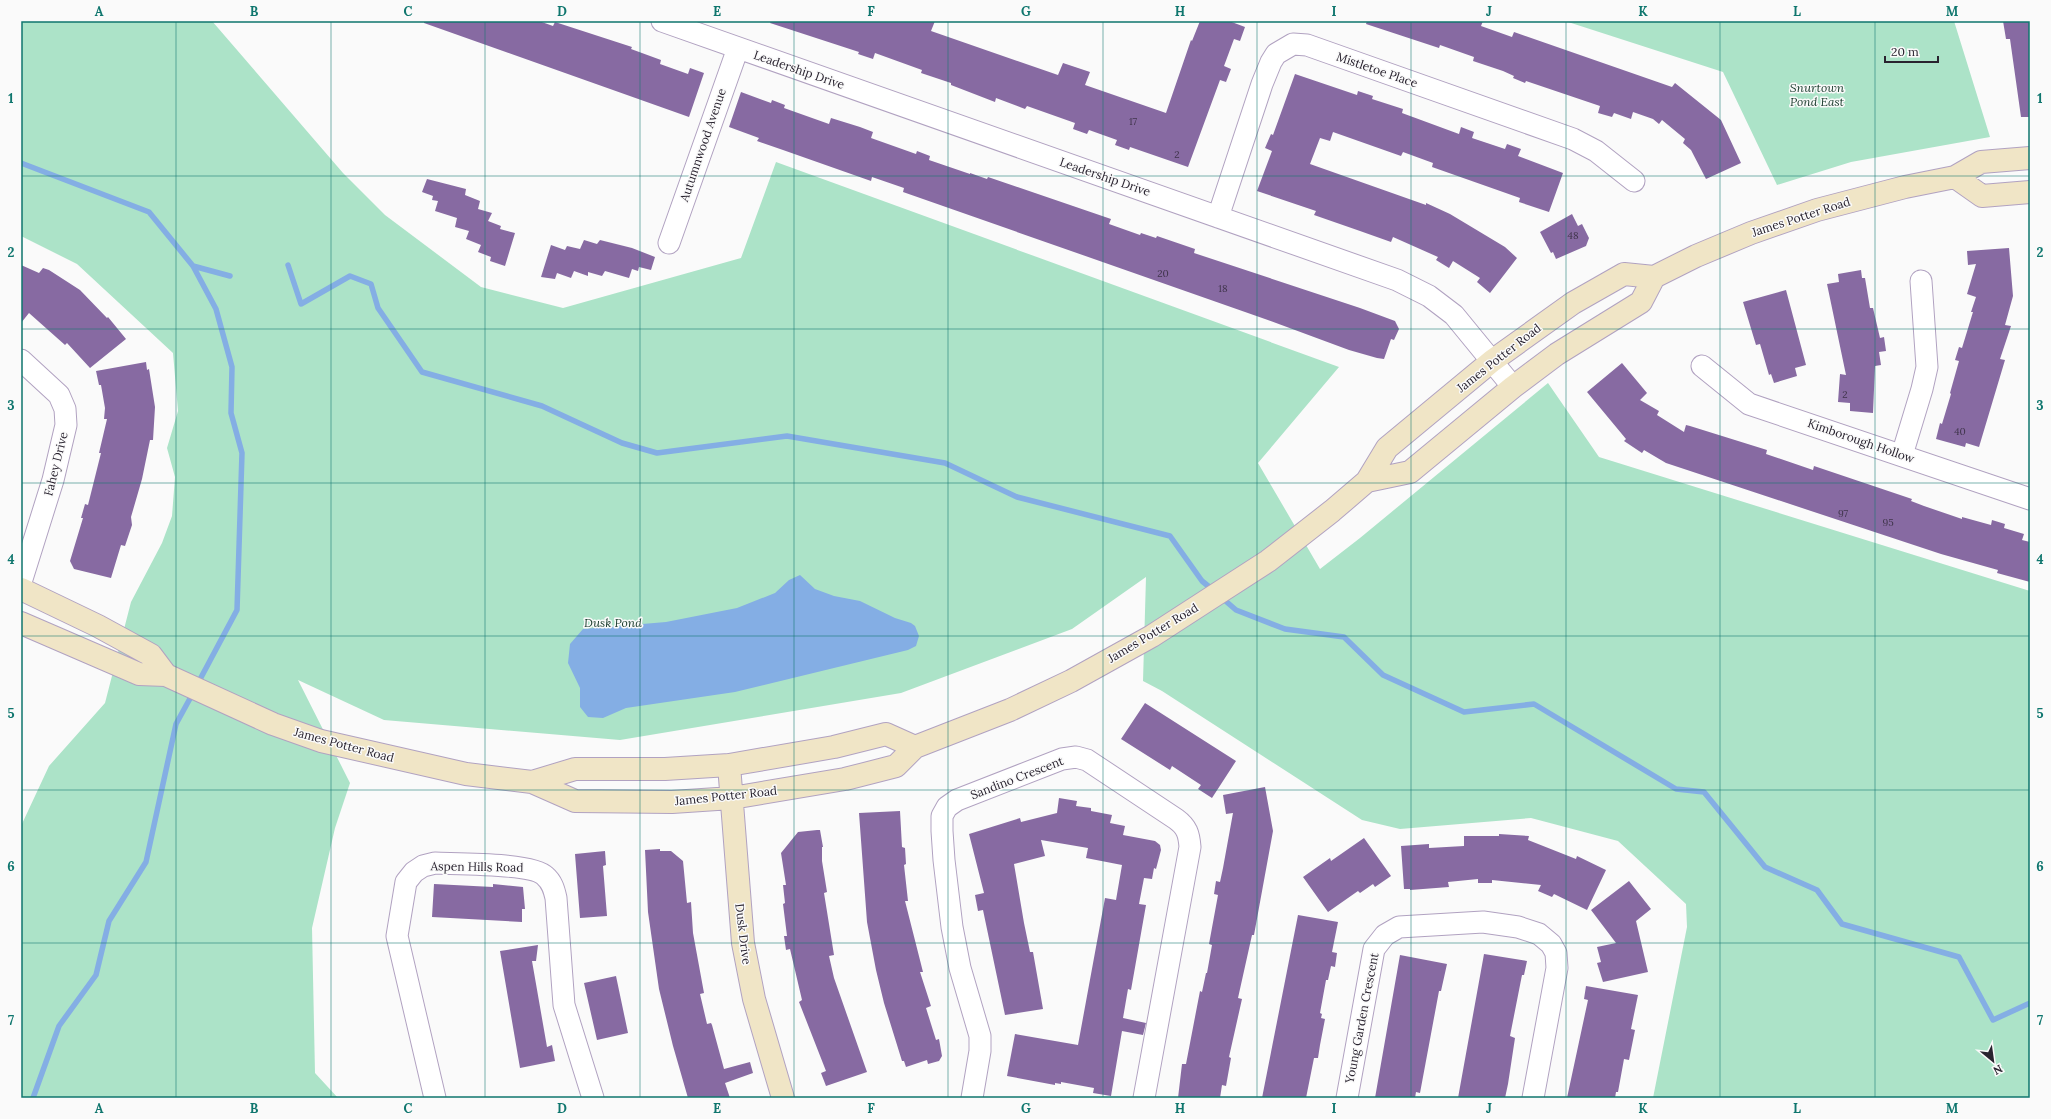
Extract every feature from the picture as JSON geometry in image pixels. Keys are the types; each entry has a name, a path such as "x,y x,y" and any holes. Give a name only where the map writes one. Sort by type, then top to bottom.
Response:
{"main road":[{"name":"James Potter Road","path":"21,622 139,674 173,679 273,724 320,741 466,774 532,782 575,802 672,802 732,798 816,785 896,766 915,747 1010,710 1071,681 1152,636 1262,565 1299,537 1367,481 1387,448 1492,361 1573,304 1624,274 1654,277 1696,256 1751,233 1817,210 1905,187 1955,177 1981,162 2030,158"},
{"path":"1955,177 1982,196 2030,192"},
{"name":"James Potter Road","path":"1367,481 1410,472 1513,387 1563,350 1642,302 1654,277"},
{"name":"James Potter Road","path":"21,589 98,626 151,655 173,679"},
{"name":"James Potter Road","path":"532,782 575,769 665,769 729,765 834,747 886,734 915,747"},
{"name":"Dusk Drive","path":"729,765 743,943 754,999 782,1098"}],"street":[{"name":"Leadership Drive","path":"662,21 1380,274 1429,296 1454,315 1513,387"},
{"name":"Mistletoe Place","path":"1218,217 1262,84 1271,62 1276,54 1293,44 1307,45 1573,139 1596,151 1634,181"},
{"name":"Autumnwood Avenue","path":"669,243 738,48"},
{"path":"1902,455 1922,389 1927,367 1920,281"},
{"name":"Fahey Drive","path":"21,360 59,395 65,409 66,425 53,480 21,582"},
{"name":"Kimborough Hollow","path":"1702,366 1749,404 2030,499"},
{"name":"Sandino Crescent","path":"972,1098 980,1051 980,1036 960,968 952,927 944,860 942,816 947,807 957,800 1062,760 1076,757 1088,760 1176,819 1184,825 1189,835 1190,847 1144,1098"},
{"name":"Aspen Hills Road","path":"435,1098 396,936 406,882 414,872 423,866 435,863 530,868 545,875 553,885 556,898 564,1005 593,1098"},
{"name":"Young Garden Crescent","path":"1347,1098 1374,949 1385,935 1399,928 1483,922 1518,927 1539,934 1551,944 1556,954 1558,968 1534,1098"}],"green space":[{"name":"Dusk Pond","path":"21,21 212,21 343,173 385,215 481,287 563,308 741,258 776,162 1339,367 1258,463 1320,569 1360,538 1548,383 1599,457 2030,591 2030,1098 1653,1098 1687,927 1686,904 1618,841 1531,818 1400,829 1362,820 1162,691 1143,681 1146,577 1072,629 901,693 620,740 384,720 298,680 350,783 335,828 312,928 315,1073 338,1098 21,1098 21,826 49,766 105,703 131,602 162,543 172,516 175,477 167,448 178,411 173,353 77,264 21,236"},
{"name":"Snurtown Pond East","path":"1565,21 1954,21 1990,137 1851,162 1777,185 1723,72"}],"water":[{"path":"800,575 815,589 834,596 860,601 895,618 911,623 915,626 919,636 916,646 908,650 735,692 626,708 603,718 588,717 580,707 580,688 568,663 570,644 583,629 666,622 737,608 775,593 789,580"}],"building":[{"path":"424,21 539,21 553,26 555,22 632,47 631,49 661,60 660,64 688,74 690,68 704,73 689,117 424,23"},
{"path":"771,21 935,21 931,31 1058,75 1063,63 1090,72 1085,85 1166,113 1191,40 1192,41 1200,21 1229,21 1245,27 1240,41 1234,39 1224,66 1231,69 1226,82 1220,80 1188,167 1130,147 1129,150 1115,145 1117,140 1089,130 1087,134 1073,129 1075,123 1027,106 1025,109 996,98 995,102 951,85 951,83 921,73 922,70 875,53 873,59 858,54 859,52 770,23"},
{"path":"1367,21 1483,21 1481,26 1512,37 1514,32 1672,87 1675,83 1721,120 1741,163 1706,179 1691,150 1683,143 1685,139 1662,120 1659,124 1653,119 1633,112 1631,119 1614,113 1612,117 1598,113 1600,106 1526,81 1525,83 1513,78 1514,76 1503,71 1473,61 1474,57 1440,45 1439,48 1366,24"},
{"path":"2003,21 2030,21 2030,117 2021,117 2010,39 2006,39"},
{"path":"1295,74 1357,95 1358,91 1373,96 1372,99 1403,109 1402,113 1459,134 1461,127 1474,132 1472,138 1505,149 1507,144 1521,149 1518,156 1563,173 1549,212 1519,202 1520,198 1432,167 1433,163 1403,152 1401,156 1333,132 1330,141 1320,138 1310,164 1426,205 1426,203 1450,214 1505,247 1517,258 1490,293 1477,282 1480,278 1453,261 1449,268 1436,260 1438,257 1393,237 1391,242 1314,215 1316,211 1257,191 1272,151 1265,148 1271,134 1273,135"},
{"path":"741,92 771,103 772,100 785,105 784,108 829,124 831,118 860,127 873,132 871,138 916,154 917,151 930,156 929,160 987,179 988,177 1111,219 1109,224 1140,235 1141,233 1156,238 1157,236 1195,249 1194,253 1360,308 1395,321 1399,329 1394,340 1391,339 1384,359 1349,350 903,192 904,188 872,177 871,181 757,141 759,138 729,127"},
{"path":"427,179 466,189 465,195 480,201 478,209 492,213 488,221 501,226 500,229 515,233 505,266 490,261 491,257 478,252 481,245 466,239 469,231 455,227 457,218 435,211 438,201 432,200 433,196 422,192"},
{"path":"1572,214 1578,226 1582,224 1589,238 1586,246 1556,259 1553,252 1551,253 1540,232"},
{"path":"584,240 597,244 600,240 632,248 655,257 651,270 639,267 638,271 632,269 629,278 605,271 602,276 588,272 588,276 574,271 571,278 557,273 555,279 541,277 551,245 565,250 567,246 580,249"},
{"path":"2009,248 2013,296 2005,325 2011,326 2000,359 2005,360 1979,447 1966,443 1965,447 1936,439 1940,423 1942,424 1951,394 1950,393 1959,361 1955,360 1959,347 1962,348 1976,297 1967,294 1976,264 1968,265 1967,251"},
{"path":"21,265 39,273 43,268 49,270 80,290 107,318 108,317 126,339 90,368 67,343 65,345 29,313 21,323"},
{"path":"1861,270 1862,278 1865,278 1870,308 1873,308 1880,338 1884,337 1886,351 1879,352 1881,365 1875,366 1873,413 1850,411 1850,403 1838,402 1840,374 1846,375 1827,284 1839,282 1838,274"},
{"path":"1786,290 1806,365 1795,368 1797,376 1774,383 1771,374 1769,375 1760,344 1756,345 1743,302"},
{"path":"146,362 147,370 149,369 155,407 153,440 150,440 142,479 131,517 132,525 125,546 121,545 111,578 74,569 70,561 83,518 81,518 85,504 88,505 101,453 99,453 107,419 104,419 105,408 101,385 99,385 96,371"},
{"path":"1622,363 1647,393 1640,400 1659,411 1657,415 1684,432 1686,425 1690,426 1767,450 1766,454 1813,470 1814,466 1912,499 1911,501 1962,519 1962,517 1991,525 1992,520 2005,524 2004,528 2024,534 2022,540 2030,542 2030,582 1997,573 1998,570 1941,554 1666,463 1644,450 1642,453 1624,441 1626,439 1587,392"},
{"path":"1145,703 1236,761 1212,798 1198,789 1201,785 1172,766 1170,770 1121,739"},
{"path":"1265,787 1273,831 1254,935 1252,935 1238,998 1242,999 1229,1057 1231,1058 1226,1086 1222,1085 1220,1098 1178,1098 1182,1064 1186,1064 1200,991 1202,992 1207,973 1212,945 1209,944 1218,895 1214,894 1216,881 1220,882 1233,813 1226,814 1223,795"},
{"path":"1059,798 1077,801 1076,806 1091,808 1091,811 1112,815 1110,823 1125,826 1123,835 1155,841 1160,845 1161,850 1156,869 1154,868 1152,879 1144,878 1139,904 1146,905 1131,990 1128,989 1123,1018 1146,1023 1143,1035 1122,1031 1111,1096 1093,1093 1094,1088 1061,1082 1061,1084 1055,1083 1055,1085 1007,1076 1015,1034 1078,1045 1105,898 1116,900 1122,865 1086,858 1088,848 1041,840 1045,856 1014,864 1024,923 1030,952 1033,952 1043,1009 1005,1015 983,910 978,911 975,895 984,893 969,834 1020,818 1021,822 1057,813"},
{"path":"900,811 902,847 905,848 906,864 904,865 908,901 905,901 923,972 920,972 931,1006 926,1008 936,1040 939,1039 942,1056 939,1061 928,1064 927,1060 906,1067 904,1061 902,1061 884,1003 867,922 859,813"},
{"path":"820,830 823,847 822,861 827,892 824,893 834,955 829,956 834,978 867,1072 826,1086 821,1073 826,1071 799,1002 802,1000 790,949 786,950 784,936 787,936 783,904 785,903 783,885 786,885 781,853 798,832"},
{"path":"1499,834 1529,836 1528,840 1576,859 1577,856 1606,870 1587,910 1554,894 1552,897 1538,891 1541,885 1492,880 1492,883 1478,883 1478,879 1448,882 1449,887 1410,890 1404,889 1401,846 1429,844 1429,848 1464,846 1464,836 1499,836"},
{"path":"1364,838 1391,876 1375,887 1373,884 1360,893 1358,891 1328,912 1303,877 1330,858 1331,861"},
{"path":"660,849 660,851 671,851 683,861 687,903 691,902 693,933 704,993 700,994 707,1024 711,1023 712,1025 724,1069 750,1062 753,1073 725,1083 730,1098 688,1098 673,1046 659,989 648,912 645,850"},
{"path":"605,851 606,865 603,866 607,916 580,918 575,854"},
{"path":"1629,881 1651,909 1636,921 1648,972 1603,982 1597,963 1601,962 1597,947 1616,943 1591,910"},
{"path":"434,884 493,887 493,884 523,887 525,909 522,909 522,922 432,917"},
{"path":"1298,915 1338,922 1332,952 1337,953 1335,967 1331,966 1328,980 1326,980 1320,1013 1322,1014 1321,1018 1325,1019 1318,1058 1314,1058 1306,1098 1262,1098"},
{"path":"538,945 536,961 532,961 547,1047 552,1045 555,1061 520,1068 500,951"},
{"path":"1484,954 1527,961 1524,975 1522,975 1510,1036 1515,1038 1508,1084 1505,1098 1458,1098"},
{"path":"1400,955 1447,964 1441,991 1439,991 1420,1093 1416,1092 1415,1098 1375,1098"},
{"path":"616,976 628,1033 597,1040 584,983"},
{"path":"1586,986 1638,995 1631,1029 1635,1030 1629,1060 1624,1059 1618,1092 1616,1092 1615,1098 1567,1098 1588,1000 1584,999"}],"waterway":[{"path":"21,163 149,212 193,266 216,309 232,367 231,413 242,453 237,610 197,685"},
{"path":"288,265 301,304 350,276 371,284 378,308 422,372 542,406 622,443 657,453 787,436 945,463 1017,497 1170,536 1202,581 1213,590"},
{"path":"193,266 230,276"},
{"path":"1221,597 1236,610 1285,629 1344,637 1383,675 1464,712 1534,704 1676,789 1704,792 1765,867 1817,890 1842,924 1959,957 1993,1020 2030,1003"},
{"path":"33,1098 59,1026 96,975 109,921 146,862 176,724 193,693"}]}
